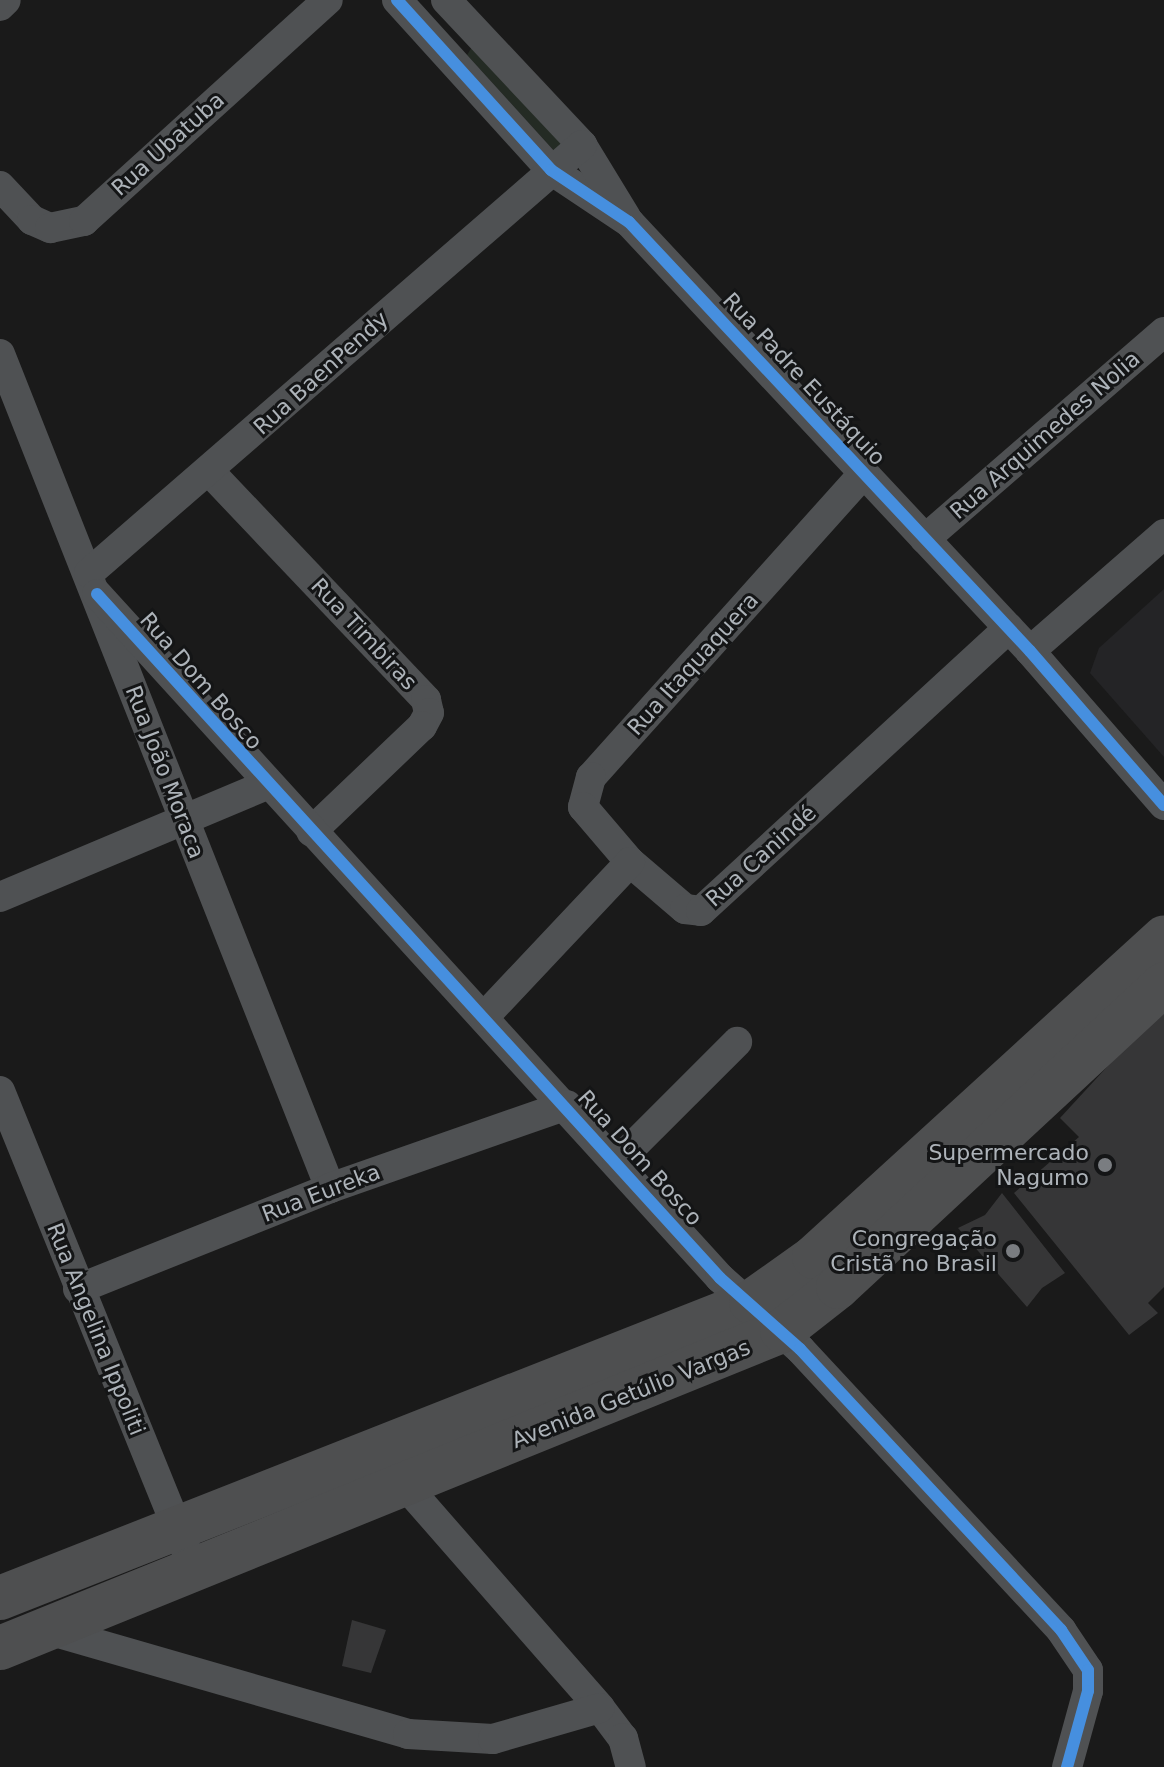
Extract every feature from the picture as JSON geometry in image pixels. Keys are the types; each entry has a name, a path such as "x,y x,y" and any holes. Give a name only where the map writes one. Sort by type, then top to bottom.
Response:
{"main road":[{"name":"Avenida Getúlio Vargas","path":"0,1598 388,1445 766,1317 814,1257 1164,937"},
{"name":"Avenida Getúlio Vargas","path":"0,1648 193,1567 405,1485 766,1317 838,1287 1164,984"}],"street":[{"path":"0,6 6,0"},
{"name":"Rua Ubatuba","path":"0,186 32,220 50,228 84,221 328,0"},
{"name":"Rua Padre Eustáquio","path":"397,0 551,170 629,222 1009,628 1164,805"},
{"path":"446,0 582,145 629,222"},
{"name":"Rua BaenPendy","path":"93,583 210,472 582,145"},
{"name":"Rua Arquimedes Nolia","path":"925,539 1164,332"},
{"name":"Rua João Moraca","path":"0,354 330,1188"},
{"name":"Rua Timbiras","path":"210,472 426,700 429,713 422,726 311,832"},
{"name":"Rua Itaquaquera","path":"630,862 583,807 591,777 864,473"},
{"path":"1030,651 1164,534"},
{"name":"Rua Dom Bosco","path":"93,583 267,785 567,1105 720,1278 766,1317 1078,1651 1088,1670 1088,1691 1067,1767"},
{"name":"Rua Canindé","path":"630,862 685,909 701,911 1009,628"},
{"path":"0,897 267,785"},
{"path":"484,1017 630,862"},
{"path":"617,1162 737,1042"},
{"name":"Rua Angelina Ippoliti","path":"0,1091 193,1567"},
{"name":"Rua Eureka","path":"78,1289 330,1188 567,1105"},
{"path":"388,1445 405,1485 623,1738 631,1767"},
{"path":"45,1629 408,1734 493,1739 600,1708"}],"shaded area":[{"path":"475,42 571,140 558,155 467,55"},
{"path":"1164,589 1164,757 1090,673 1099,648"}],"building":[{"name":"Supermercado Nagumo","path":"1164,1005 1164,1287 1148,1303 1158,1313 1129,1335 1014,1193 1079,1137 1060,1118"},
{"name":"Congregação Cristã no Brasil","path":"1002,1193 1065,1273 1042,1288 1027,1307 958,1228 985,1215"},
{"path":"352,1620 386,1630 371,1673 342,1666"}],"cycle path":[{"path":"397,0 551,170 629,222 1030,651 1164,805"},
{"path":"97,594 720,1278 800,1349 1061,1630 1088,1670 1088,1691 1067,1767"}],"place":[{"name":"Supermercado Nagumo","path":"1105,1165"},
{"name":"Congregação Cristã no Brasil","path":"1013,1251"}]}
